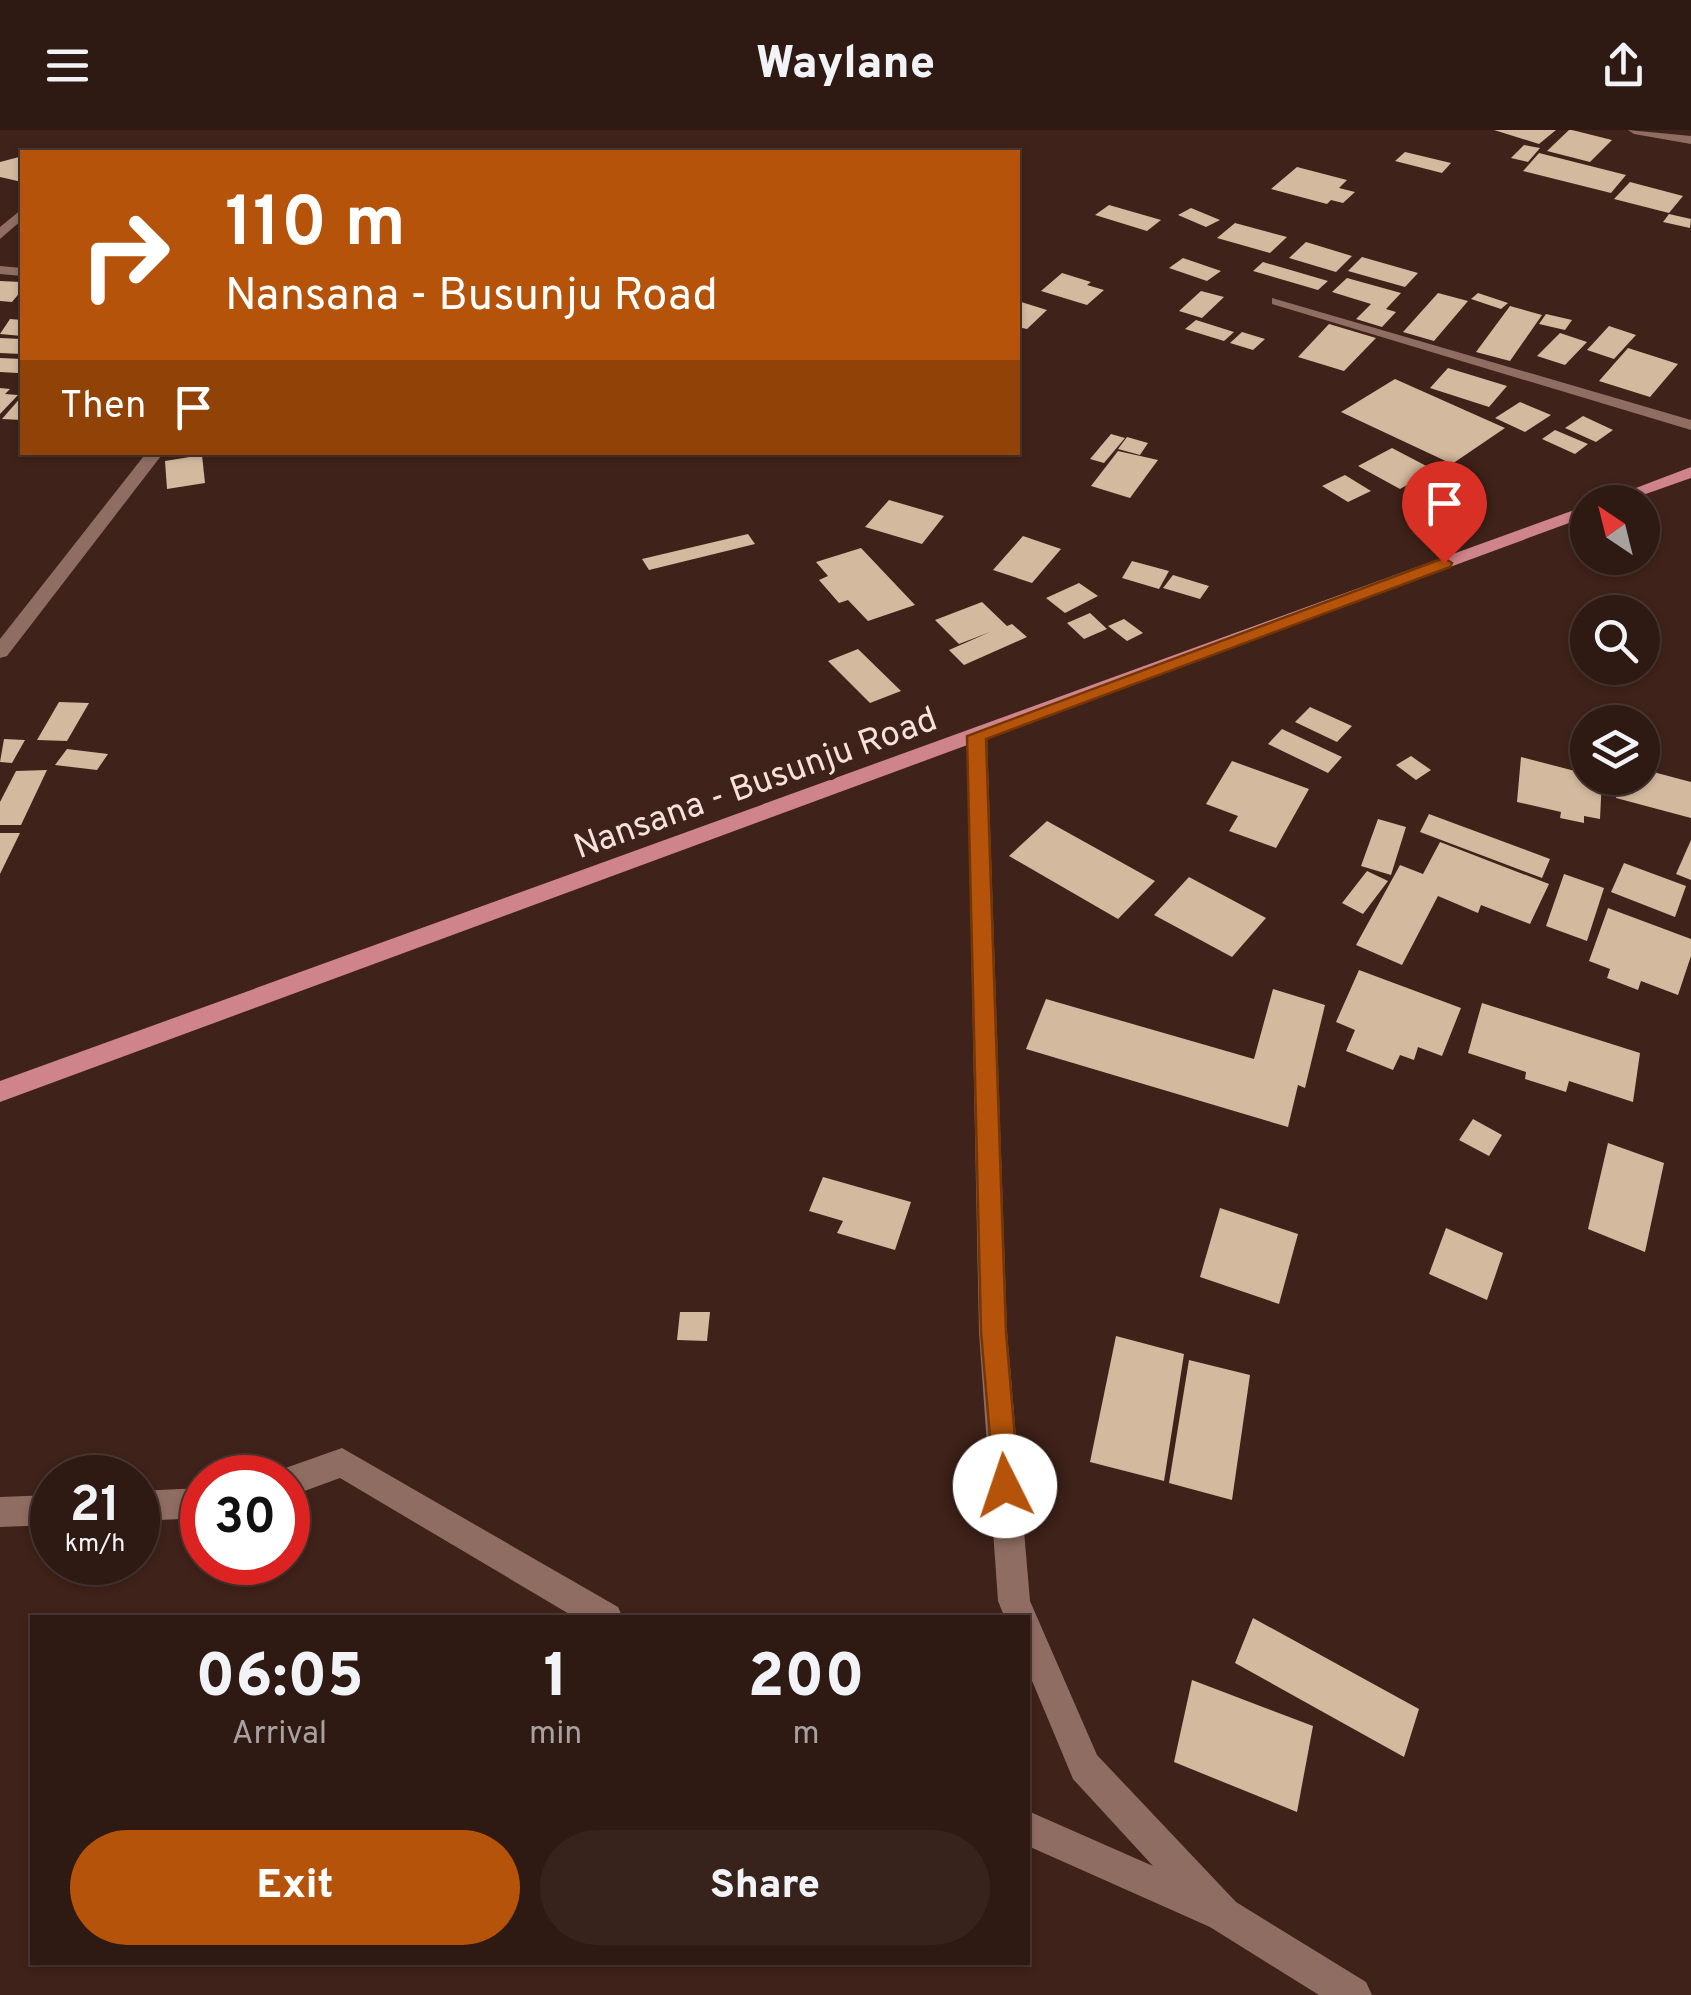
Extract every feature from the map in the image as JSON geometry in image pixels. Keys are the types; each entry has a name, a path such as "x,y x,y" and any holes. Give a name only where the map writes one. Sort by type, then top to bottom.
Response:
{"main road":[{"path":"1655,485 1691,472"},
{"name":"Nansana - Busunju Road","path":"0,1092 1570,517"}],"street":[{"path":"1634,130 1691,140"},
{"path":"0,235 20,215"},
{"path":"1277,301 1691,424"},
{"path":"0,652 154,455"},
{"path":"977,736 994,1332 1014,1601 1020,1615"},
{"path":"310,1474 342,1463 602,1615"},
{"path":"0,1512 30,1511"},
{"path":"1030,1638 1085,1767 1223,1915"},
{"path":"1030,1829 1223,1915 1353,1995"}],"building":[{"path":"1494,130 1556,130 1539,144"},
{"path":"1569,130 1612,140 1590,162 1547,151"},
{"path":"1524,145 1540,148 1528,162 1511,158"},
{"path":"1405,152 1451,163 1442,173 1395,161"},
{"path":"1539,153 1626,175 1611,193 1523,171"},
{"path":"20,157 20,182 0,177 0,162"},
{"path":"1297,167 1347,180 1339,188 1355,192 1343,203 1331,200 1327,204 1271,189"},
{"path":"1630,182 1683,196 1669,213 1614,199"},
{"path":"1109,205 1161,220 1147,231 1095,215"},
{"path":"1191,208 1220,220 1206,227 1178,215"},
{"path":"1669,214 1691,219 1690,228 1663,222"},
{"path":"1235,223 1287,237 1270,253 1217,238"},
{"path":"1306,242 1352,256 1336,272 1289,258"},
{"path":"1362,257 1418,273 1405,287 1348,271"},
{"path":"1183,258 1221,271 1207,281 1169,268"},
{"path":"1263,262 1328,281 1318,290 1253,271"},
{"path":"1062,273 1104,290 1087,305 1041,291"},
{"path":"1347,278 1401,293 1386,309 1396,312 1382,327 1356,319 1371,304 1332,292"},
{"path":"0,281 20,282 20,292 12,302 0,301"},
{"path":"1201,291 1224,297 1202,318 1179,311"},
{"path":"1438,293 1468,301 1434,341 1403,332"},
{"path":"1478,293 1508,303 1501,309 1471,299"},
{"path":"1020,302 1047,310 1027,329 1020,327"},
{"path":"1510,306 1542,315 1510,361 1476,352"},
{"path":"1546,314 1572,320 1565,330 1539,324"},
{"path":"10,319 20,320 20,336 0,334"},
{"path":"1196,320 1234,332 1224,341 1185,329"},
{"path":"1329,324 1376,338 1344,371 1298,357"},
{"path":"1609,326 1636,335 1614,359 1587,350"},
{"path":"1242,332 1265,339 1253,350 1230,343"},
{"path":"1560,333 1587,342 1565,365 1537,356"},
{"path":"0,338 20,339 20,354 0,353"},
{"path":"1628,348 1678,364 1650,397 1599,381"},
{"path":"0,358 20,359 18,373 0,372"},
{"path":"1448,368 1507,386 1489,407 1430,388"},
{"path":"1395,379 1505,428 1452,464 1341,412"},
{"path":"0,388 10,389 5,394 18,395 0,414"},
{"path":"20,398 20,420 2,419"},
{"path":"1520,402 1551,415 1525,432 1495,418"},
{"path":"1583,416 1613,430 1596,442 1565,428"},
{"path":"1555,430 1588,444 1575,454 1542,439"},
{"path":"1111,434 1125,438 1104,463 1090,459"},
{"path":"1127,437 1148,443 1140,455 1118,449"},
{"path":"1392,448 1434,470 1400,489 1358,466"},
{"path":"1118,451 1158,460 1130,498 1091,486"},
{"path":"202,455 205,483 167,489 165,461"},
{"path":"1345,475 1371,491 1348,502 1322,486"},
{"path":"889,500 944,516 922,544 865,527"},
{"path":"748,534 755,544 649,570 642,559"},
{"path":"1023,536 1061,549 1032,583 993,570"},
{"path":"861,548 915,605 868,621 848,600 839,603 819,580 828,576 816,562"},
{"path":"1132,561 1169,571 1159,589 1122,578"},
{"path":"1173,575 1209,586 1200,599 1163,588"},
{"path":"1079,583 1098,596 1065,613 1046,598"},
{"path":"982,602 1007,626 1012,624 1027,637 964,665 949,650 990,632 959,644 935,620"},
{"path":"1090,613 1107,629 1084,639 1067,623"},
{"path":"1124,619 1143,633 1127,641 1108,626"},
{"path":"858,649 901,691 870,703 828,661"},
{"path":"59,702 89,703 67,741 37,740"},
{"path":"1310,707 1352,726 1337,742 1295,722"},
{"path":"1282,729 1342,757 1328,773 1268,744"},
{"path":"4,739 25,740 12,763 0,762"},
{"path":"67,749 108,754 97,770 55,765"},
{"path":"1411,756 1431,770 1416,780 1396,765"},
{"path":"1521,757 1570,770 1570,795 1601,795 1600,819 1584,816 1584,823 1560,818 1561,812 1517,802"},
{"path":"1232,761 1309,789 1276,848 1229,831 1238,816 1206,804"},
{"path":"47,770 21,825 0,825 0,802 16,771"},
{"path":"1660,774 1691,782 1691,818 1616,798 1660,795"},
{"path":"1429,814 1550,859 1542,878 1420,832"},
{"path":"1378,819 1406,827 1391,875 1361,866"},
{"path":"1047,821 1155,881 1118,919 1009,856"},
{"path":"0,833 20,833 0,874"},
{"path":"1691,840 1691,880 1676,874"},
{"path":"1440,842 1549,884 1530,924 1481,905 1478,913 1438,896 1402,965 1356,945 1400,865 1423,874"},
{"path":"1624,863 1686,886 1675,917 1611,892"},
{"path":"1367,871 1388,881 1363,914 1342,903"},
{"path":"1564,874 1604,888 1587,941 1546,926"},
{"path":"1189,877 1266,918 1232,957 1154,915"},
{"path":"1608,908 1691,939 1691,956 1678,995 1641,981 1638,990 1607,978 1610,969 1589,961"},
{"path":"1359,970 1461,1008 1442,1056 1418,1047 1414,1060 1400,1055 1393,1070 1346,1051 1355,1030 1336,1022"},
{"path":"1273,989 1325,1005 1305,1088 1298,1085 1288,1127 1026,1049 1046,999 1254,1059"},
{"path":"1482,1003 1640,1053 1633,1102 1569,1081 1566,1092 1525,1079 1526,1072 1468,1053"},
{"path":"1473,1119 1502,1135 1489,1156 1459,1140"},
{"path":"1608,1143 1664,1163 1645,1252 1588,1229"},
{"path":"823,1177 911,1202 895,1250 837,1233 843,1221 809,1211"},
{"path":"1220,1208 1298,1234 1279,1304 1200,1277"},
{"path":"1446,1228 1503,1253 1487,1300 1429,1274"},
{"path":"680,1312 710,1312 707,1341 677,1340"},
{"path":"1116,1336 1184,1354 1164,1481 1090,1462"},
{"path":"1189,1360 1250,1375 1232,1500 1169,1483"},
{"path":"1253,1618 1419,1709 1404,1757 1235,1663"},
{"path":"1192,1680 1313,1726 1297,1812 1174,1762"}],"route":[{"path":"1005,1486 994,1332 977,736 1444,563"}]}
